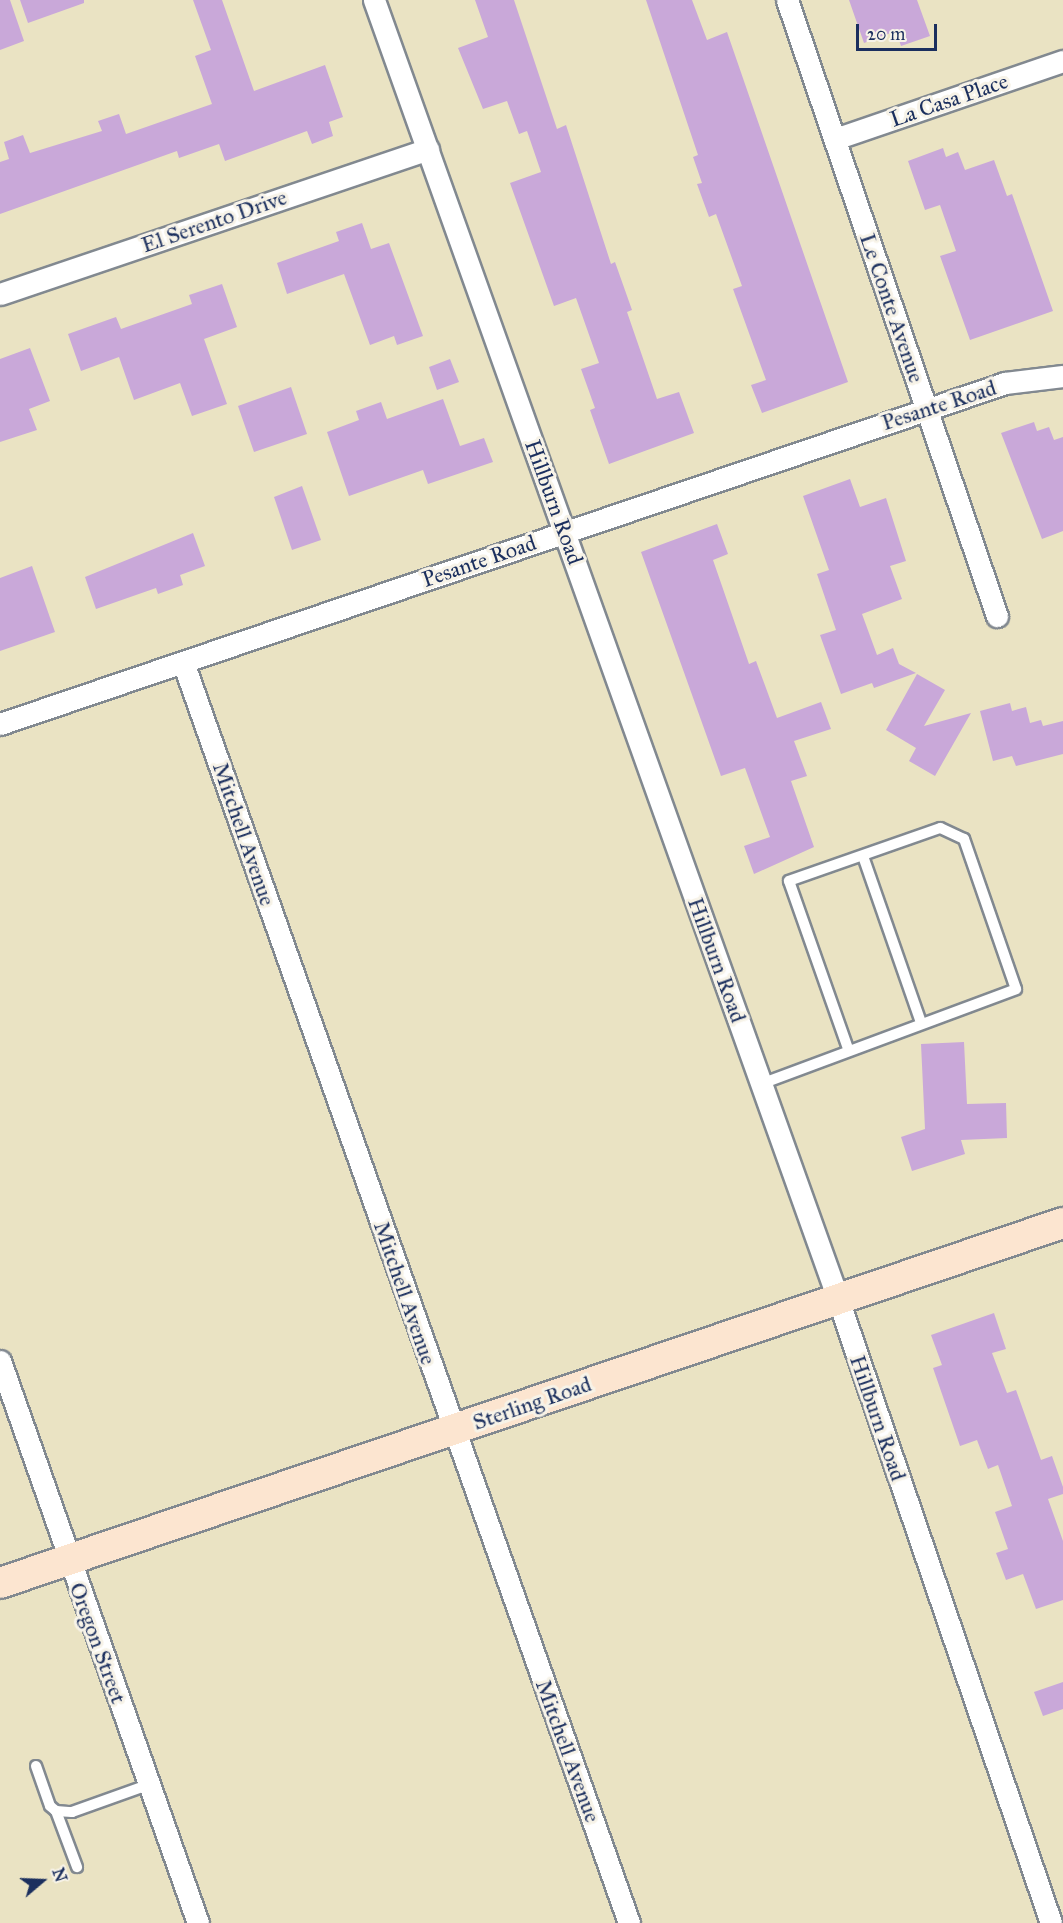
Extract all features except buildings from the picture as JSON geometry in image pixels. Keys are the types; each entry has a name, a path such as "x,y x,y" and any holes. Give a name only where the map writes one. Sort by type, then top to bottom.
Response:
{"street":[{"name":"Hillburn Road","path":"374,0 838,1299 1051,1923"},
{"name":"Le Conte Avenue","path":"787,0 997,616"},
{"name":"La Casa Place","path":"835,139 1063,61"},
{"name":"El Serento Drive","path":"0,294 428,149"},
{"name":"Pesante Road","path":"0,724 1005,382 1063,376"},
{"name":"Mitchell Avenue","path":"183,662 629,1923"},
{"name":"Sterling Road","path":"0,1583 1063,1222"},
{"name":"Oregon Street","path":"0,1361 198,1923"}],"lane":[{"path":"761,1084 848,1049 1016,988 964,839 940,828 789,881 848,1049"},
{"path":"863,856 921,1023"},
{"path":"36,1766 50,1806 56,1811 77,1867"},
{"path":"56,1811 72,1812 148,1785"}]}
